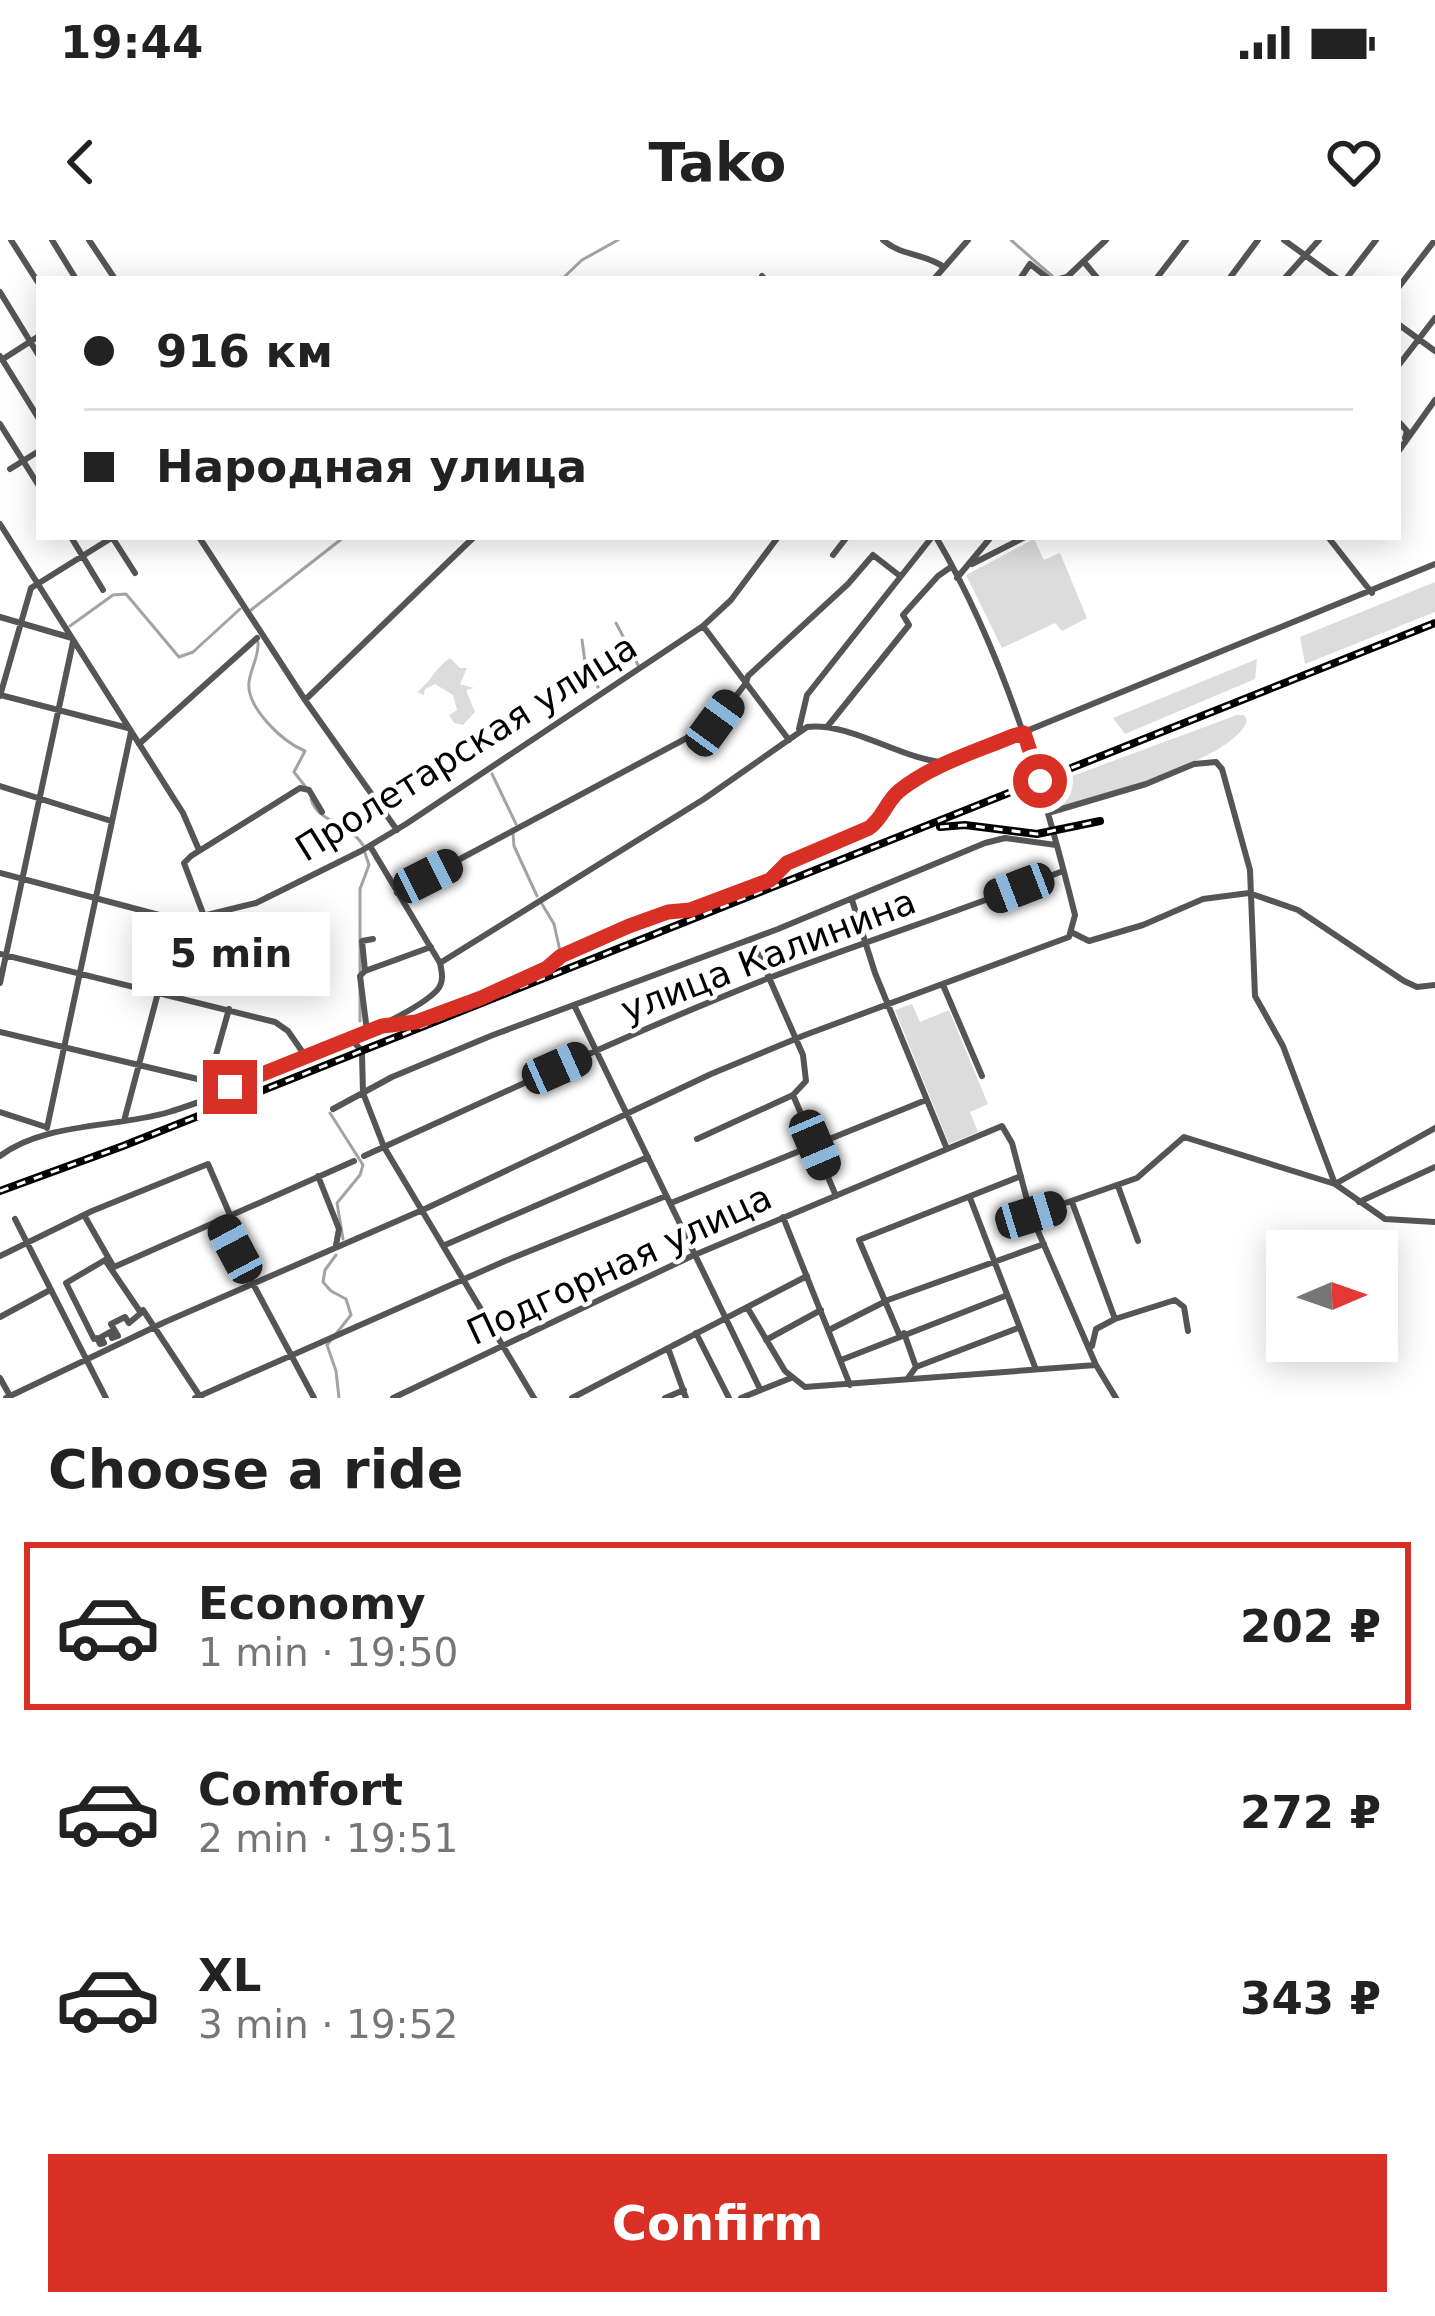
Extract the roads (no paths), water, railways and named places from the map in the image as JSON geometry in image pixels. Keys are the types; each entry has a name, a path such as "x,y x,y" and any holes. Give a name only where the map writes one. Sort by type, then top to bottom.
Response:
{"street":[{"path":"10,240 36,279"},
{"path":"52,240 74,276"},
{"path":"89,240 113,276"},
{"path":"883,240 898,252 944,267"},
{"path":"936,276 968,240"},
{"path":"1063,276 1106,240"},
{"path":"1158,276 1186,240"},
{"path":"1231,276 1258,240"},
{"path":"1284,240 1337,276"},
{"path":"1286,276 1319,240"},
{"path":"1345,276 1376,240"},
{"path":"1401,284 1435,240"},
{"path":"1084,262 1095,276"},
{"path":"1022,276 1030,264 1044,276"},
{"path":"0,292 36,351"},
{"path":"1401,362 1435,318"},
{"path":"1401,326 1435,351"},
{"path":"36,338 1,359 36,413"},
{"path":"1401,448 1435,400"},
{"path":"0,424 36,481"},
{"path":"10,469 36,453"},
{"path":"0,524 183,813 199,850"},
{"path":"72,540 104,590"},
{"path":"107,540 31,588 0,695 130,730"},
{"path":"114,540 135,573"},
{"path":"204,540 304,700 397,830"},
{"path":"304,700 471,540"},
{"name":"Пролетарская улица","path":"0,873 177,921 256,903 397,830 703,626 731,600 776,540"},
{"path":"833,555 845,540"},
{"path":"798,733 806,695 931,540"},
{"path":"936,540 952,566 1024,733 1076,915 1073,933"},
{"path":"957,578 989,540"},
{"path":"972,563 1019,540"},
{"path":"1330,540 1372,592"},
{"path":"397,893 418,877 715,723 748,676 873,556 900,576"},
{"path":"382,1026 416,1022 481,998 629,926 668,912 690,910 770,880 787,863 880,821 900,790 948,763 1435,564"},
{"path":"827,727 909,626 903,615 952,566"},
{"path":"0,617 72,640"},
{"path":"703,626 790,740"},
{"path":"139,745 257,638"},
{"path":"0,983 2,954 72,640"},
{"path":"440,963 704,800 808,727 827,727 911,756 948,763"},
{"path":"49,1131 130,730"},
{"path":"1048,813 1146,784 1194,764 1216,762 1227,782 1250,870 1255,996 1283,1046 1335,1184"},
{"path":"0,786 111,821"},
{"path":"204,916 184,862 300,788 308,790 322,812"},
{"path":"333,1108 493,1034 852,901 986,843 1005,838 1057,845"},
{"path":"0,1156 49,1131 168,1112 382,1026 427,997 441,984 440,963 370,846"},
{"name":"улица Калинина","path":"364,1156 596,1050 769,979 1063,871"},
{"path":"0,1378 9,1397 154,1327 795,1039 1073,933 1089,940 1143,925 1203,898 1249,893 1298,910 1404,982 1417,987 1435,985"},
{"path":"852,901 947,1150"},
{"path":"123,1122 177,921"},
{"path":"365,971 362,941 373,939"},
{"path":"697,1139 794,1095 805,1085 807,1077 795,1039 752,939"},
{"path":"368,1032 361,976 431,946"},
{"path":"2,954 275,1022 288,1030 305,1058"},
{"path":"943,985 982,1076"},
{"path":"575,1007 760,1389"},
{"path":"208,1080 229,1009"},
{"path":"0,1032 230,1087"},
{"path":"351,1039 362,1052 363,1093 384,1147 534,1398"},
{"path":"794,1095 836,1196"},
{"path":"84,1215 199,1397 464,1278 926,1100"},
{"path":"0,1112 49,1131"},
{"name":"Подгорная улица","path":"393,1398 692,1256 1002,1126 1021,1176"},
{"path":"1335,1184 1435,1128"},
{"path":"1031,1215 1148,1172 1184,1137 1335,1184 1385,1219 1435,1222"},
{"path":"445,1245 648,1156"},
{"path":"114,1268 354,1161"},
{"path":"0,1256 208,1163 230,1215"},
{"path":"1359,1202 1435,1168"},
{"path":"318,1176 340,1234 333,1250"},
{"path":"916,1367 859,1240 1021,1176 1031,1215 1096,1365 1117,1398"},
{"path":"1118,1186 1138,1240"},
{"path":"970,1198 1035,1367"},
{"path":"1072,1202 1115,1319"},
{"path":"784,1217 850,1385"},
{"path":"15,1219 106,1398"},
{"path":"219,1220 314,1398"},
{"path":"829,1330 1044,1244"},
{"path":"105,1260 141,1313 129,1323 125,1317 111,1324 118,1336 101,1337 104,1343 94,1340 66,1283 105,1260"},
{"path":"572,1398 807,1276"},
{"path":"0,1317 50,1290"},
{"path":"841,1360 1006,1295"},
{"path":"1092,1353 1096,1329 1175,1300 1184,1307 1188,1331"},
{"path":"747,1307 791,1378 805,1388 1096,1365"},
{"path":"766,1340 820,1310"},
{"path":"907,1379 916,1367 1018,1328"},
{"path":"696,1333 729,1398"},
{"path":"665,1398 685,1394 668,1348"},
{"path":"741,1398 791,1378"}],"waterway":[{"path":"565,276 582,260 618,240"},
{"path":"1011,240 1052,276"},
{"path":"251,610 340,540"},
{"path":"70,626 113,595 126,594 179,657 193,652 240,609"},
{"path":"616,623 638,665"},
{"path":"582,640 585,662 598,687"},
{"path":"258,642 249,682 253,702 268,723 305,751 294,772 308,790"},
{"path":"492,774 516,824"},
{"path":"311,799 320,813 363,845"},
{"path":"513,834 537,896"},
{"path":"360,1021 360,889 369,865 365,853"},
{"path":"542,904 554,924 560,951"},
{"path":"330,1113 363,1165 337,1203 343,1239"},
{"path":"336,1255 323,1282 346,1299 351,1315 327,1345 339,1398"}],"railway":[{"path":"0,1191 1435,623"},
{"path":"940,827 965,825 1037,834 1100,821"}]}
